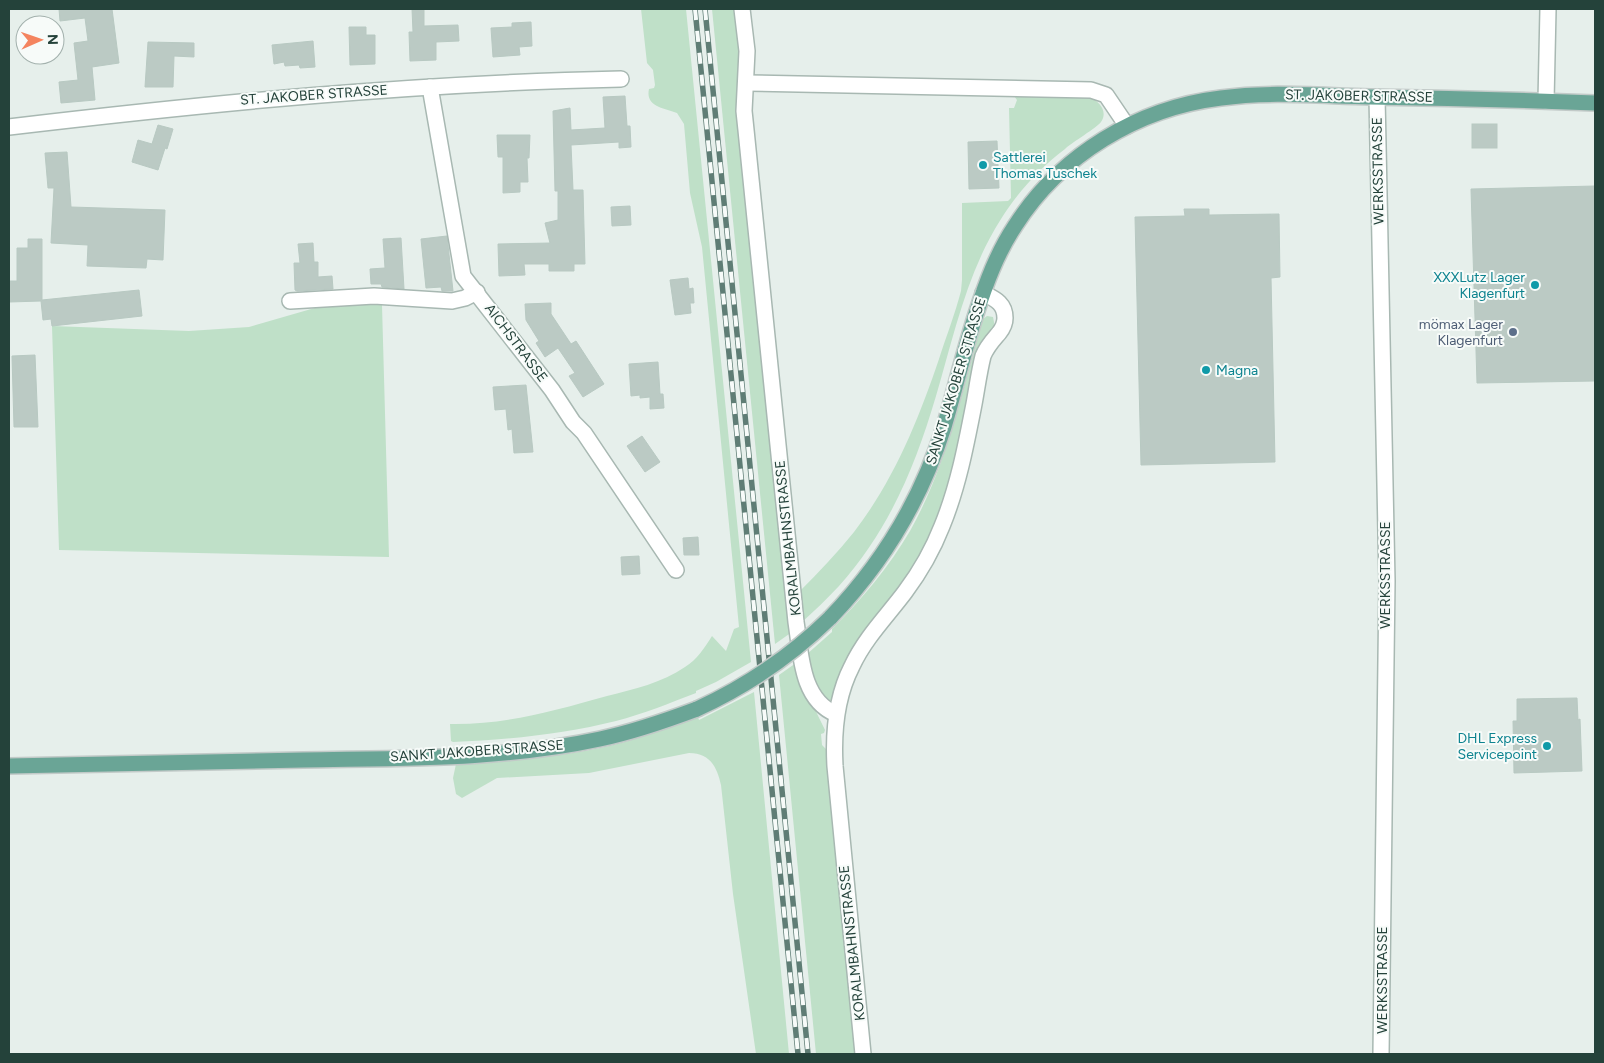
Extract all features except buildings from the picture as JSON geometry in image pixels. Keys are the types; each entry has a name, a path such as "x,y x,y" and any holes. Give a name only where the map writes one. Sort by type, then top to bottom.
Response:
{"main road":[{"name":"ST. JAKOBER STRASSE","path":"1127,126 1178,106 1223,98 1285,95 1595,103"},
{"name":"SANKT JAKOBER STRASSE","path":"9,766 391,758 496,753 550,748 600,739 657,724 697,709 727,694 764,672 797,648 830,618 853,593 887,549 921,487 943,429 983,292 1006,240 1020,218 1049,182 1100,141 1127,126"}],"street":[{"name":"KORALMBAHNSTRASSE","path":"742,9 747,51 744,111 749,169 796,622 806,679 819,704 827,711 836,714 834,736 835,766 864,1054"},
{"path":"1546,101 1548,9"},
{"name":"ST. JAKOBER STRASSE","path":"9,127 239,101 430,87 621,78"},
{"path":"746,83 1091,90 1106,95 1111,100 1127,126"},
{"name":"AICHSTRASSE","path":"430,87 463,276 552,390 573,422 584,433 676,570"},
{"name":"WERKSSTRASSE","path":"1377,97 1387,581 1381,1054"},
{"path":"290,301 374,296 452,301 465,298 477,292"},
{"path":"836,714 847,676 857,656 870,636 912,583 935,542 950,506 966,446 983,356 988,346 1003,328 1005,322 1005,310 1002,305 983,292"}],"green space":[{"path":"641,9 686,9 751,662 696,691 696,693 616,721 535,736 453,742 451,741 450,724 510,720 568,707 648,685 676,673 693,661 712,636 726,651 734,629 739,627 702,247 690,193 684,124 677,113 657,106 650,100 649,89 654,88 655,85 653,70 647,63"},
{"path":"712,9 738,9 792,632 775,644"},
{"path":"1014,96 1091,98 1102,108 1104,115 1099,124 1068,146 1038,172 1015,199 989,239 970,282 928,422 898,497 886,520 857,565 834,591 801,623 800,591 854,532 881,492 904,449 931,382 961,291 962,203 1008,201 1011,198 1009,108 1014,108 1017,100"},
{"path":"325,305 382,305 389,557 59,550 52,326 189,331 249,327"},
{"path":"987,316 993,317 995,327 970,408 937,528 833,700 828,700 819,693 806,655 832,632 832,629 864,595 884,570 910,531 923,507 951,431 980,325"},
{"path":"796,663 802,683 825,730 821,734 822,745 828,751 860,1054 816,1054 779,675"},
{"path":"754,692 789,1054 756,1054 733,894 721,785 715,767 707,758 702,755 689,753 589,773 497,778 462,798 456,794 453,778 456,764 546,756 612,745 698,717 699,720"}],"railway":[{"path":"695,9 798,1054"},
{"path":"705,9 808,1054"}],"place":[{"name":"Sattlerei Thomas Tuschek","path":"983,165"},
{"name":"XXXLutz Lager Klagenfurt","path":"1535,285"},
{"name":"mömax Lager Klagenfurt","path":"1513,332"},
{"name":"Magna","path":"1206,370"},
{"name":"DHL Express Servicepoint","path":"1547,746"}]}
